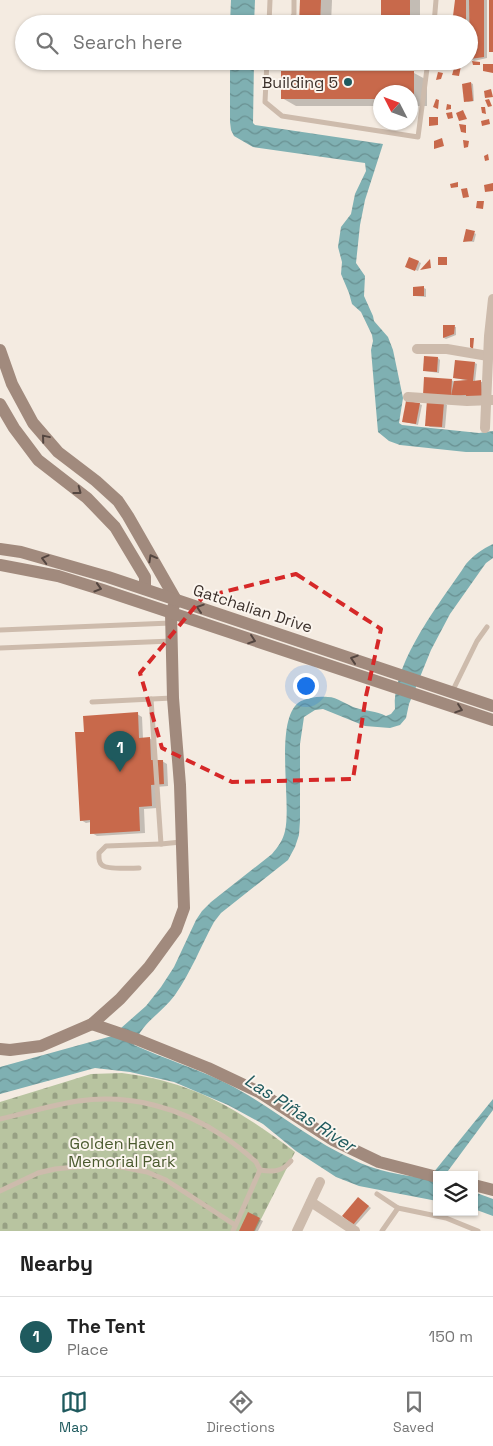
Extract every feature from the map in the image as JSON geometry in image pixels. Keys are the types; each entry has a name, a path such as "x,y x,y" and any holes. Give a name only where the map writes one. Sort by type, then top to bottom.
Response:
{"street":[{"path":"484,428 490,400 488,356 493,299"},
{"path":"417,349 446,349 488,356"},
{"path":"0,350 12,384 33,423 58,452 96,480 118,501 128,516 173,612 173,698 180,786 184,908 176,930 149,967 120,999 92,1024 42,1046 10,1050 0,1049"},
{"path":"408,396 490,400"},
{"path":"0,404 14,428 38,460 87,498 114,526 145,578 145,589"},
{"name":"Gatchalian Drive","path":"0,549 21,552 61,563 145,589 173,612 400,674 493,706"},
{"name":"Gatchalian Drive","path":"0,565 58,576 173,612 493,720"},
{"path":"92,1024 136,1039 208,1068 258,1092 334,1140 379,1162 432,1175"},
{"path":"297,1231 320,1182"},
{"path":"478,1186 493,1190"},
{"path":"311,1202 355,1231"}],"lane":[{"path":"269,15 270,0"},
{"path":"294,0 294,15"},
{"path":"435,15 436,0"},
{"path":"267,70 265,102 282,116 418,137 427,70"},
{"path":"0,630 173,612"},
{"path":"452,692 477,641 487,627"},
{"path":"0,648 172,641"},
{"path":"92,702 173,698"},
{"path":"151,699 161,844"},
{"path":"139,868 106,868 100,862 99,853 106,846 182,842"},
{"path":"0,1119 78,1101 140,1101 173,1111 223,1136 256,1162 260,1170"},
{"path":"260,1170 277,1172 291,1162"},
{"path":"0,1191 38,1173 55,1169 106,1164 147,1172 166,1180 234,1228 260,1170"},
{"path":"377,1194 398,1208 446,1218 478,1231"},
{"path":"382,1231 398,1208"}],"highlighted area":[{"path":"296,574 381,629 366,696 353,779 232,782 162,748 140,673 203,597"}],"green space":[{"name":"Golden Haven Memorial Park","path":"122,1073 171,1083 214,1100 234,1110 295,1152 255,1231 0,1231 0,1102 91,1074"}],"water":[{"path":"231,0 255,0 254,15 230,15"},
{"path":"230,70 254,70 253,123 255,125 383,144 365,200 356,263 365,276 364,296 374,321 388,337 393,350 403,398 399,423 402,425 479,433 493,431 493,452 466,452 400,445 389,441 378,432 371,350 372,335 361,312 352,304 341,274 342,262 338,247 341,227 351,214 355,194 366,171 365,163 253,147 234,136 230,122"},
{"path":"493,544 493,558 486,563 450,614 431,650 409,704 406,718 400,725 390,728 365,726 323,709 315,710 304,717 300,744 300,821 299,835 295,847 288,860 221,913 214,922 181,986 170,1002 142,1030 134,1045 228,1084 320,1142 361,1163 380,1170 409,1176 429,1178 433,1173 433,1200 359,1186 336,1177 296,1151 263,1124 228,1105 174,1082 130,1072 95,1068 0,1094 0,1067 112,1036 146,1006 174,967 202,911 272,854 282,840 287,817 285,741 288,723 293,710 301,701 314,697 331,697 356,708 386,716 391,714 395,709 396,691 401,672 420,633 466,564 485,548"},
{"path":"493,1099 493,1110 448,1171 435,1171"},
{"path":"478,1193 493,1199 493,1216 478,1210"}],"building":[{"path":"300,0 321,0 320,15 299,15"},
{"path":"381,0 410,0 410,15 381,15"},
{"path":"455,0 466,0 466,15 453,15"},
{"path":"469,0 484,0 484,57 478,58 478,15 469,15"},
{"path":"489,0 493,0 493,52 489,52"},
{"path":"483,64 493,64 493,73 483,71"},
{"path":"454,70 460,70 459,76 452,75"},
{"name":"Building 5","path":"281,71 414,71 414,85 373,85 373,99 281,99"},
{"path":"438,72 443,73 441,79 436,80"},
{"path":"471,82 473,101 464,102 462,84"},
{"path":"491,89 493,97 485,98 484,91"},
{"path":"436,99 439,100 438,109 433,107"},
{"path":"489,99 492,106 488,107 485,100"},
{"path":"447,104 451,105 451,109 446,110"},
{"path":"481,107 485,107 486,114 482,113"},
{"path":"463,110 467,119 459,121 456,113"},
{"path":"452,112 453,118 448,119 446,113"},
{"path":"429,117 438,117 438,125 429,126"},
{"path":"489,119 490,124 482,126 481,121"},
{"path":"459,124 466,125 466,133 461,132"},
{"path":"442,138 444,146 434,149 434,141"},
{"path":"463,140 469,141 468,147 464,148"},
{"path":"488,154 489,160 485,161 484,156"},
{"path":"458,182 458,187 451,188 450,184"},
{"path":"493,183 493,191 485,192 484,185"},
{"path":"467,188 469,197 463,198 461,189"},
{"path":"477,201 484,201 483,209 476,208"},
{"path":"466,229 475,231 472,241 463,242"},
{"path":"409,257 419,261 415,271 405,267"},
{"path":"438,257 447,257 447,265 438,265"},
{"path":"430,259 431,268 420,270"},
{"path":"424,286 424,296 413,296 413,287"},
{"path":"443,325 455,325 454,334 443,338"},
{"path":"470,338 474,338 473,349 470,347"},
{"path":"424,356 438,357 437,372 423,371"},
{"path":"455,360 475,362 473,381 481,380 482,398 466,398 466,395 451,396 454,381 468,380 453,378"},
{"path":"424,377 452,379 451,396 423,395"},
{"path":"427,400 444,402 442,427 425,426"},
{"path":"406,401 420,403 416,424 402,422"},
{"path":"138,712 139,738 150,737 151,760 163,760 164,784 151,785 152,806 139,807 140,831 90,834 90,820 80,821 75,732 84,732 83,716"},
{"path":"358,1197 369,1206 353,1225 342,1216"},
{"path":"248,1212 260,1218 254,1231 239,1231"}],"place":[{"name":"Building 5","path":"348,82"},
{"name":"The Tent","path":"120,772"}],"water label":[{"name":"Las Piñas River","path":"300,1113"}]}
